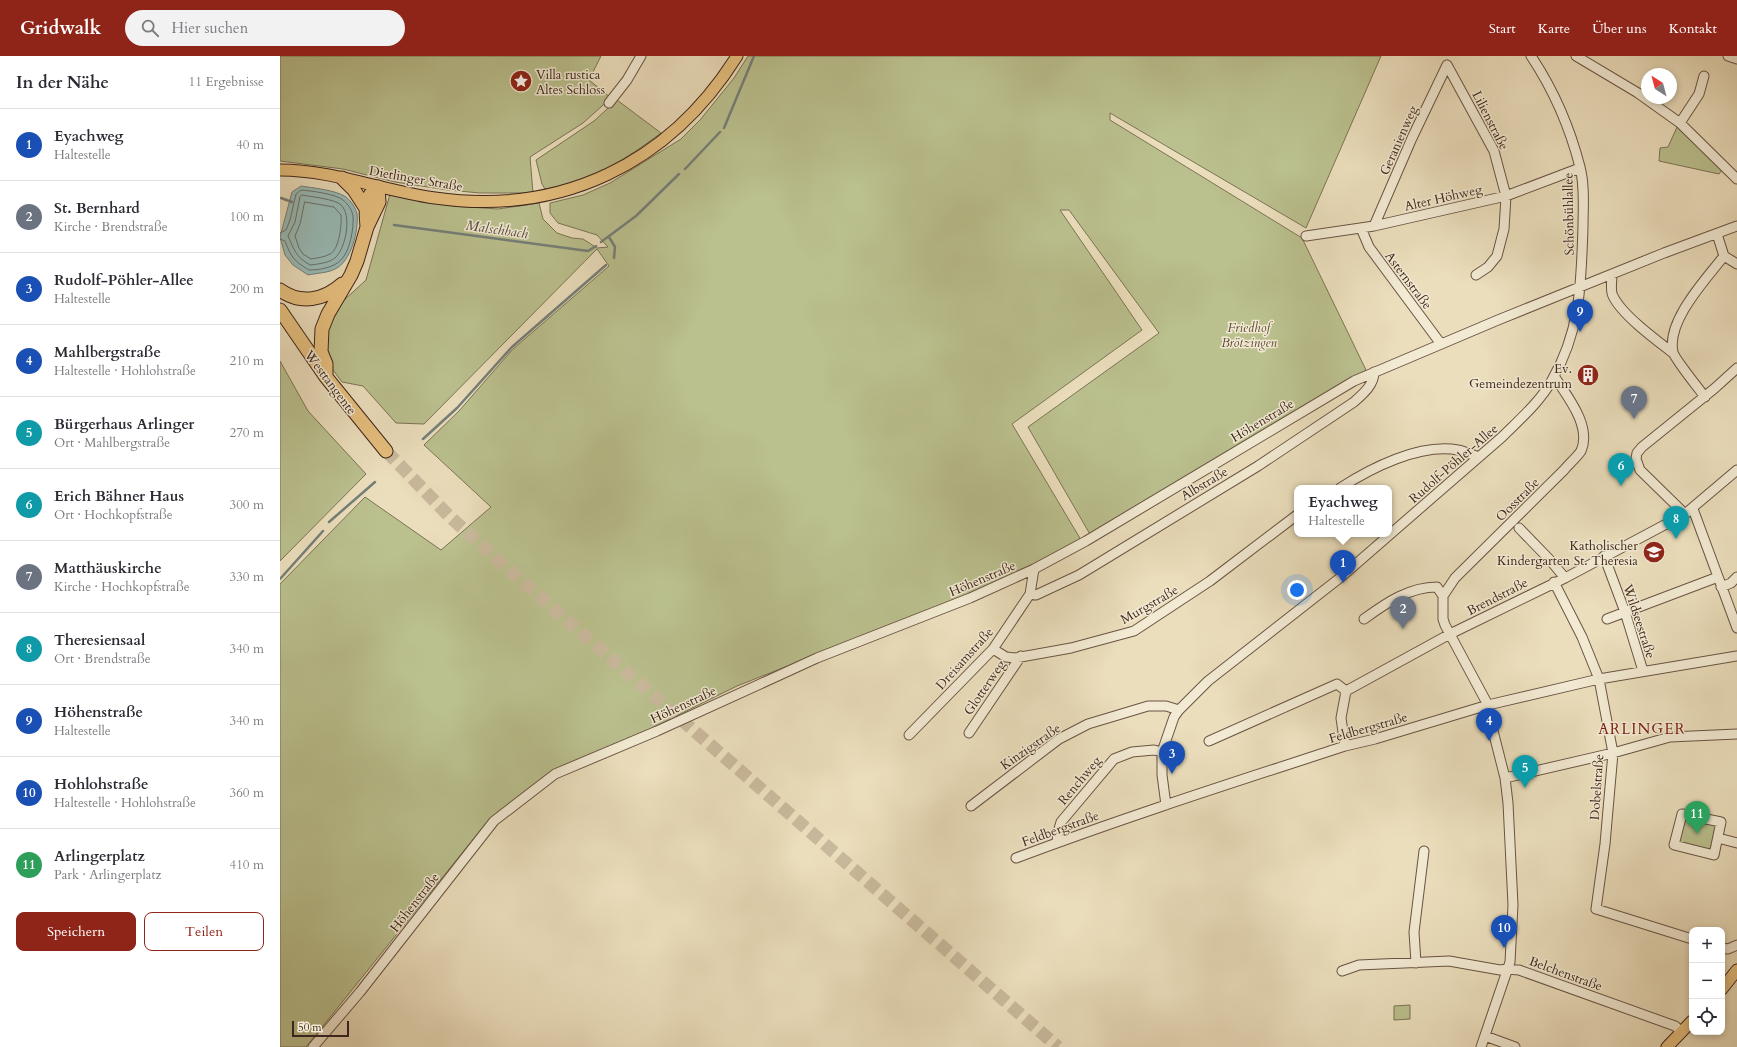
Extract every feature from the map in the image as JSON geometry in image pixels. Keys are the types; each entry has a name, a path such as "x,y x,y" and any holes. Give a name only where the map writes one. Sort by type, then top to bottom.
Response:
{"highway":[{"path":"342,178 354,190 365,207"},
{"path":"367,227 365,207 370,193 378,187"},
{"path":"326,377 326,364 321,352 322,329 328,314 350,278 367,227 379,202 378,187"},
{"path":"280,290 297,298 318,298 332,293 350,278"},
{"name":"Westtangente","path":"280,310 326,377 386,451"}],"main road":[{"name":"Dietlinger Straße","path":"280,170 315,173 435,198 486,201 539,197 584,185 624,166 644,154 697,108 714,88 736,56"},
{"path":"1725,985 1737,970"},
{"path":"1667,1047 1689,1024"}],"street":[{"path":"609,103 641,56"},
{"name":"Schönbühlallee","path":"1531,56 1540,68 1563,115 1580,168 1583,198 1581,286"},
{"path":"1576,56 1638,93 1680,123 1737,179"},
{"path":"1728,56 1737,59"},
{"name":"Lilienstraße","path":"1447,65 1494,151 1506,196 1504,229 1497,256 1488,267 1476,275"},
{"name":"Geranienweg","path":"1374,226 1412,138 1447,65"},
{"path":"1680,123 1699,94 1704,76"},
{"name":"Alter Höhweg","path":"1306,236 1374,226 1506,196 1580,168"},
{"name":"Höhenstraße","path":"313,1047 360,992 494,821 554,774 657,731 811,661 970,598 1034,569 1086,541 1354,381 1581,286 1737,226"},
{"name":"Asternstraße","path":"1361,228 1369,247 1441,344"},
{"path":"1717,234 1724,256 1737,264"},
{"path":"1673,352 1673,337 1679,318 1694,294 1724,256"},
{"path":"1612,274 1612,295 1619,307 1658,342 1673,352 1705,397"},
{"name":"Rudolf-Pöhler-Allee","path":"1392,533 1502,437 1527,412 1554,376 1566,352 1575,322 1581,286"},
{"path":"1737,368 1705,397 1642,447 1637,453 1636,459 1640,470 1689,511 1718,577 1737,628"},
{"name":"Albstraße","path":"1030,594 1036,595 1079,575 1258,466 1354,402 1366,392 1374,377 1374,372"},
{"name":"Oosstraße","path":"1443,596 1455,578 1559,475 1580,451 1584,437 1582,426 1575,411 1554,376"},
{"path":"1345,485 1362,474 1419,452 1458,450 1479,457"},
{"name":"Brendstraße","path":"1346,691 1450,634 1554,582 1565,578 1689,511 1737,470"},
{"name":"Murgstraße","path":"993,648 1006,657 1016,658 1071,648 1134,631 1210,581 1294,517"},
{"path":"1519,528 1565,578"},
{"name":"Rudolf-Pöhler-Allee","path":"1166,805 1162,775 1162,752 1174,717 1179,710 1208,682 1341,577 1387,537"},
{"name":"Wildseestraße","path":"1604,556 1626,612 1643,671"},
{"name":"Dreisamstraße","path":"909,734 993,648 1030,594 1034,569"},
{"path":"1607,619 1718,577"},
{"path":"1721,587 1731,583 1737,577"},
{"name":"Dobelstraße","path":"1554,582 1582,637 1598,679 1613,753 1605,844 1596,909 1689,938"},
{"path":"1364,619 1381,606 1402,595 1426,587 1437,587 1443,596 1443,619 1488,706 1489,716 1506,778 1513,904 1510,962 1481,1047"},
{"name":"Glotterweg","path":"969,733 1021,656"},
{"name":"Feldbergstraße","path":"1016,858 1057,842 1345,746 1375,739 1488,706 1598,679 1737,656"},
{"path":"1209,741 1239,726 1337,684 1346,691 1341,718 1345,746"},
{"name":"Kinzigstraße","path":"971,806 1059,739 1088,724 1148,706 1166,706 1179,710"},
{"path":"1506,778 1613,753 1670,737 1737,734"},
{"name":"Renchweg","path":"1057,842 1061,822 1114,759 1132,752 1154,750 1162,752"},
{"path":"1682,814 1721,822 1718,838 1714,855 1674,845 1682,814"},
{"path":"1718,838 1737,843"},
{"path":"1416,963 1414,932 1424,851"},
{"path":"1725,948 1728,949 1737,945"},
{"name":"Belchenstraße","path":"1342,972 1359,965 1449,961 1500,970 1519,970 1668,1023 1675,1026 1682,1032"},
{"path":"1485,1036 1515,1047"}],"green space":[{"path":"280,56 601,56 589,80 611,98 583,123 530,157 533,193 480,193 448,190 395,182 343,169 280,161"},
{"name":"Friedhof Brötzingen","path":"748,56 1381,56 1306,228 1110,113 1110,120 1302,238 1366,370 1091,536 1028,427 1159,333 1069,210 1060,210 1142,330 1012,424 1081,540 972,593 737,686 650,729 552,771 487,822 306,1047 280,1047 280,584 365,497 441,550 491,507 424,445 459,411 512,350 609,266 597,249 424,424 396,423 363,386 342,382 333,370 328,359 325,331 342,302 366,280 390,194 453,206 498,209 539,203 543,219 557,233 572,238 583,239 597,248 608,247 597,235 558,223 550,213 550,203 583,195 610,183 681,139 700,120 734,78"},
{"path":"617,100 661,133 621,161 592,176 561,186 545,189 542,184 536,160 594,121"},
{"path":"1678,125 1722,170 1719,174 1659,161 1660,148 1668,147"},
{"path":"280,361 308,411 366,474 280,561"},
{"path":"1684,818 1716,826 1710,850 1678,842"},
{"path":"1410,1005 1410,1019 1394,1020 1394,1006"}],"water":[{"path":"301,186 324,190 346,197 350,200 357,214 357,228 350,253 341,265 335,269 308,275 293,265 285,255 280,237 292,192"}],"waterway":[{"name":"Malschbach","path":"724,128 754,56"},
{"name":"Malschbach","path":"685,169 720,132"},
{"name":"Malschbach","path":"601,242 636,216 679,174"},
{"name":"Malschbach","path":"281,198 292,202"},
{"name":"Malschbach","path":"394,225 588,251 596,246"},
{"path":"609,237 615,247 614,258"},
{"path":"423,439 457,408 512,347 606,265"},
{"path":"329,522 375,482"},
{"path":"280,579 323,531"}],"tunnel":[{"path":"386,451 449,516 508,569 1058,1047"}],"place":[{"name":"Villa rustica Altes Schloss","path":"521,81"},
{"name":"Höhenstraße","path":"1580,332"},
{"name":"Ev. Gemeindezentrum","path":"1588,375"},
{"name":"Matthäuskirche","path":"1634,419"},
{"name":"Erich Bähner Haus","path":"1621,486"},
{"name":"Theresiensaal","path":"1676,539"},
{"name":"Katholischer Kindergarten St. Theresia","path":"1654,552"},
{"name":"Eyachweg","path":"1343,583"},
{"name":"St. Bernhard","path":"1403,629"},
{"name":"Mahlbergstraße","path":"1489,741"},
{"name":"Rudolf-Pöhler-Allee","path":"1172,774"},
{"name":"Bürgerhaus Arlinger","path":"1525,788"},
{"name":"Arlingerplatz","path":"1697,834"},
{"name":"Hohlohstraße","path":"1504,948"}],"district":[{"name":"ARLINGER","path":"1642,729"}]}
